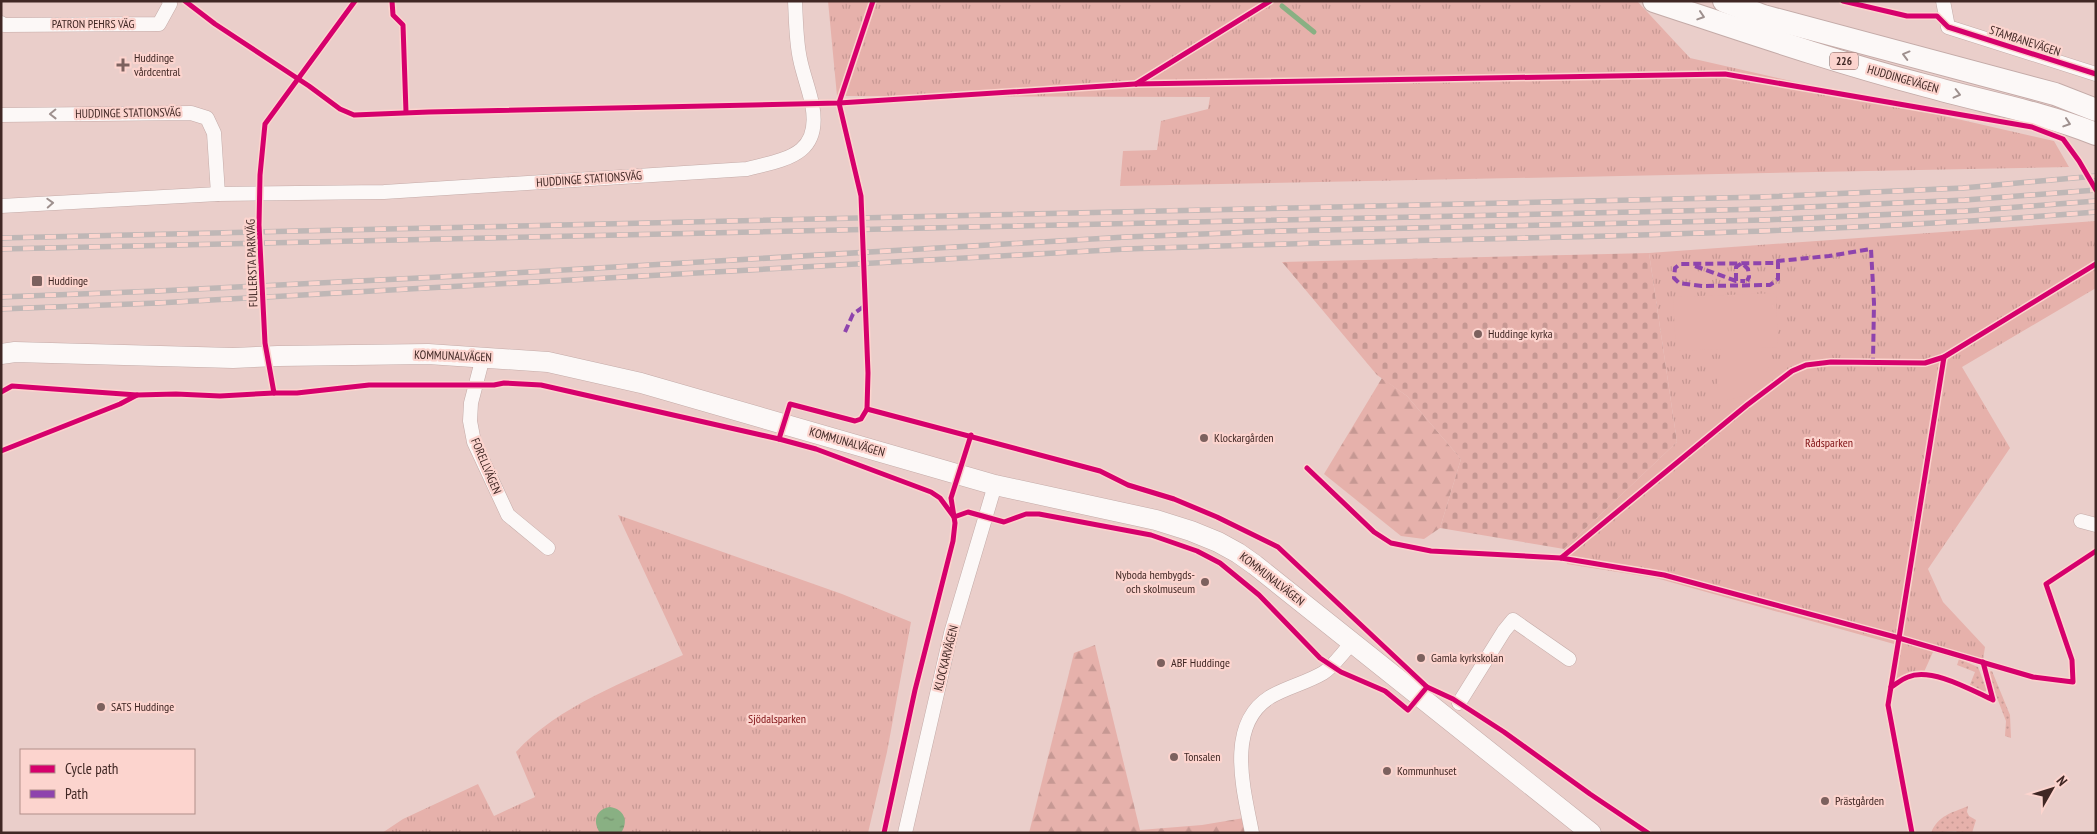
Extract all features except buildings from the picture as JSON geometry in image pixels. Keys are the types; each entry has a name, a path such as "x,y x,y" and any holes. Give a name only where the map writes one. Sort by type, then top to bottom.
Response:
{"main road":[{"name":"HUDDINGEVÄGEN","path":"1654,1 1926,86 2037,113 2096,134"},
{"name":"HUDDINGEVÄGEN","path":"1724,1 1763,16 2055,94 2096,110"}],"street":[{"name":"PATRON PEHRS VÄG","path":"1,23 4,25 159,24 170,4 169,1"},
{"name":"HUDDINGE STATIONSVÄG","path":"1,206 218,194 384,192 747,169 784,160 800,151 811,140 814,125 812,104 799,58 795,1"},
{"name":"STAMBANEVÄGEN","path":"1943,1 1948,27 2096,74"},
{"name":"HUDDINGE STATIONSVÄG","path":"1,115 191,113 207,118 214,133 218,194"},
{"name":"KOMMUNALVÄGEN","path":"1,354 15,352 233,358 419,354 548,362 641,383 996,485 1156,520 1218,542 1255,565 1591,833"},
{"name":"FORELLVÄGEN","path":"483,357 471,402 470,421 474,442 508,515 548,548"},
{"name":"KLOCKARVÄGEN","path":"905,833 951,634 996,485"},
{"path":"2081,521 2096,525"},
{"path":"1458,703 1513,620 1569,659"},
{"path":"1252,833 1243,786 1240,752 1247,726 1260,706 1268,698 1324,673 1352,643"}],"green space":[{"path":"828,1 1637,1 1690,58 2054,141 2069,167 1120,186 1123,151 1157,150 1161,121 1208,109 1210,97 837,96"},
{"name":"Rådsparken","path":"2096,221 2096,288 1962,367 2010,448 1928,569 1943,602 1985,647 1982,666 1933,652 1924,672 1906,674 1888,684 1894,644 1656,578 1567,564 1564,549 1677,442 1649,253"},
{"path":"1649,253 1677,442 1564,549 1440,528 1461,459 1407,396 1377,375 1282,262"},
{"path":"1776,293 1778,347 1760,348 1773,360 1754,393 1728,400 1717,387 1721,349 1676,351 1673,297"},
{"path":"1382,378 1407,396 1461,459 1440,528 1424,539 1401,536 1324,474"},
{"name":"Sjödalsparken","path":"618,515 842,594 911,622 887,752 868,833 382,833 403,819 478,784 494,816 535,797 516,752 552,721 573,708 594,696 683,655"},
{"path":"1095,645 1140,830 1202,825 1244,818 1246,833 1029,833 1074,653"},
{"path":"1959,659 1978,667 1986,691 1983,692 1969,687 1975,672 1957,665"},
{"path":"1992,671 2010,715 2011,738 2005,736 2006,721 1987,672"},
{"path":"1968,806 1967,812 1969,816 1976,820 1972,833 1958,833 1956,831 1931,833 1937,822 1942,818"}],"water":[{"path":"610,807 619,810 624,816 625,824 621,833 600,833 598,829 596,824 597,816 601,810"}],"waterway":[{"path":"1282,6 1314,32"}],"railway":[{"path":"1,238 1762,197 1963,188 2096,176"},
{"path":"1,249 1763,209 1965,200 2096,190"},
{"path":"1,297 479,275 1126,237 1281,231 1764,220 1965,211 2096,201"},
{"path":"1,309 158,303 1126,249 1733,232 1975,221 2096,212"}],"marked path":[{"path":"1778,261 1778,279 1770,285 1702,286 1679,283 1674,278 1675,268 1680,264 1775,263 1778,261 1829,256 1871,249 1874,303 1873,362"},
{"path":"1736,281 1736,267 1742,263 1748,269 1749,277 1747,281"},
{"path":"1695,266 1736,281 1745,281"},
{"path":"845,332 853,314 866,305"}],"cycle path":[{"path":"185,1 215,24 309,86 340,109 354,115 839,103 1135,84 1725,74 2032,127 2063,139 2096,190"},
{"name":"FULLERSTA PARKVÄG","path":"274,393 265,343 259,225 260,175 265,124 355,1"},
{"path":"392,1 393,15 403,25 406,112"},
{"path":"779,439 790,404 855,421 861,419 867,409 868,373 861,196 839,103 873,1"},
{"path":"1136,84 1270,1"},
{"path":"1843,1 1907,16 1937,16 1948,27 2096,74"},
{"path":"1307,468 1374,532 1391,543 1431,551 1561,558 1747,405 1792,371 1806,365 1831,362 1925,363 1944,357 2096,264"},
{"path":"1944,357 1899,638 2033,677 2073,682 2072,660 2046,584 2096,551"},
{"path":"1,392 12,386 137,395 220,396 297,393 369,385 494,385 504,383 541,385 816,449 931,492 940,498 954,517 968,512 1004,522 1026,514 1039,514 1151,535 1197,551 1220,563 1259,595 1320,658 1341,672 1385,691 1408,710 1427,687"},
{"path":"1,451 120,404 137,395"},
{"path":"867,409 1100,471 1128,485 1174,499 1217,517 1278,547 1427,687 1453,699 1504,732 1648,833"},
{"path":"884,833 915,690 953,541 955,523 951,498 971,435"},
{"path":"1561,558 1664,575 1899,638 1888,705 1912,833"},
{"path":"1891,687 1908,677 1928,675 1951,681 1993,700 1983,662"}],"place":[{"name":"Huddinge vårdcentral","path":"123,65"},
{"name":"Huddinge","path":"37,281"},
{"name":"Huddinge kyrka","path":"1478,334"},
{"name":"Klockargården","path":"1204,438"},
{"name":"Nyboda hembygds- och skolmuseum","path":"1205,582"},
{"name":"Gamla kyrkskolan","path":"1421,658"},
{"name":"ABF Huddinge","path":"1161,663"},
{"name":"SATS Huddinge","path":"101,707"},
{"name":"Tonsalen","path":"1174,757"},
{"name":"Kommunhuset","path":"1387,771"},
{"name":"Prästgården","path":"1825,801"}]}
